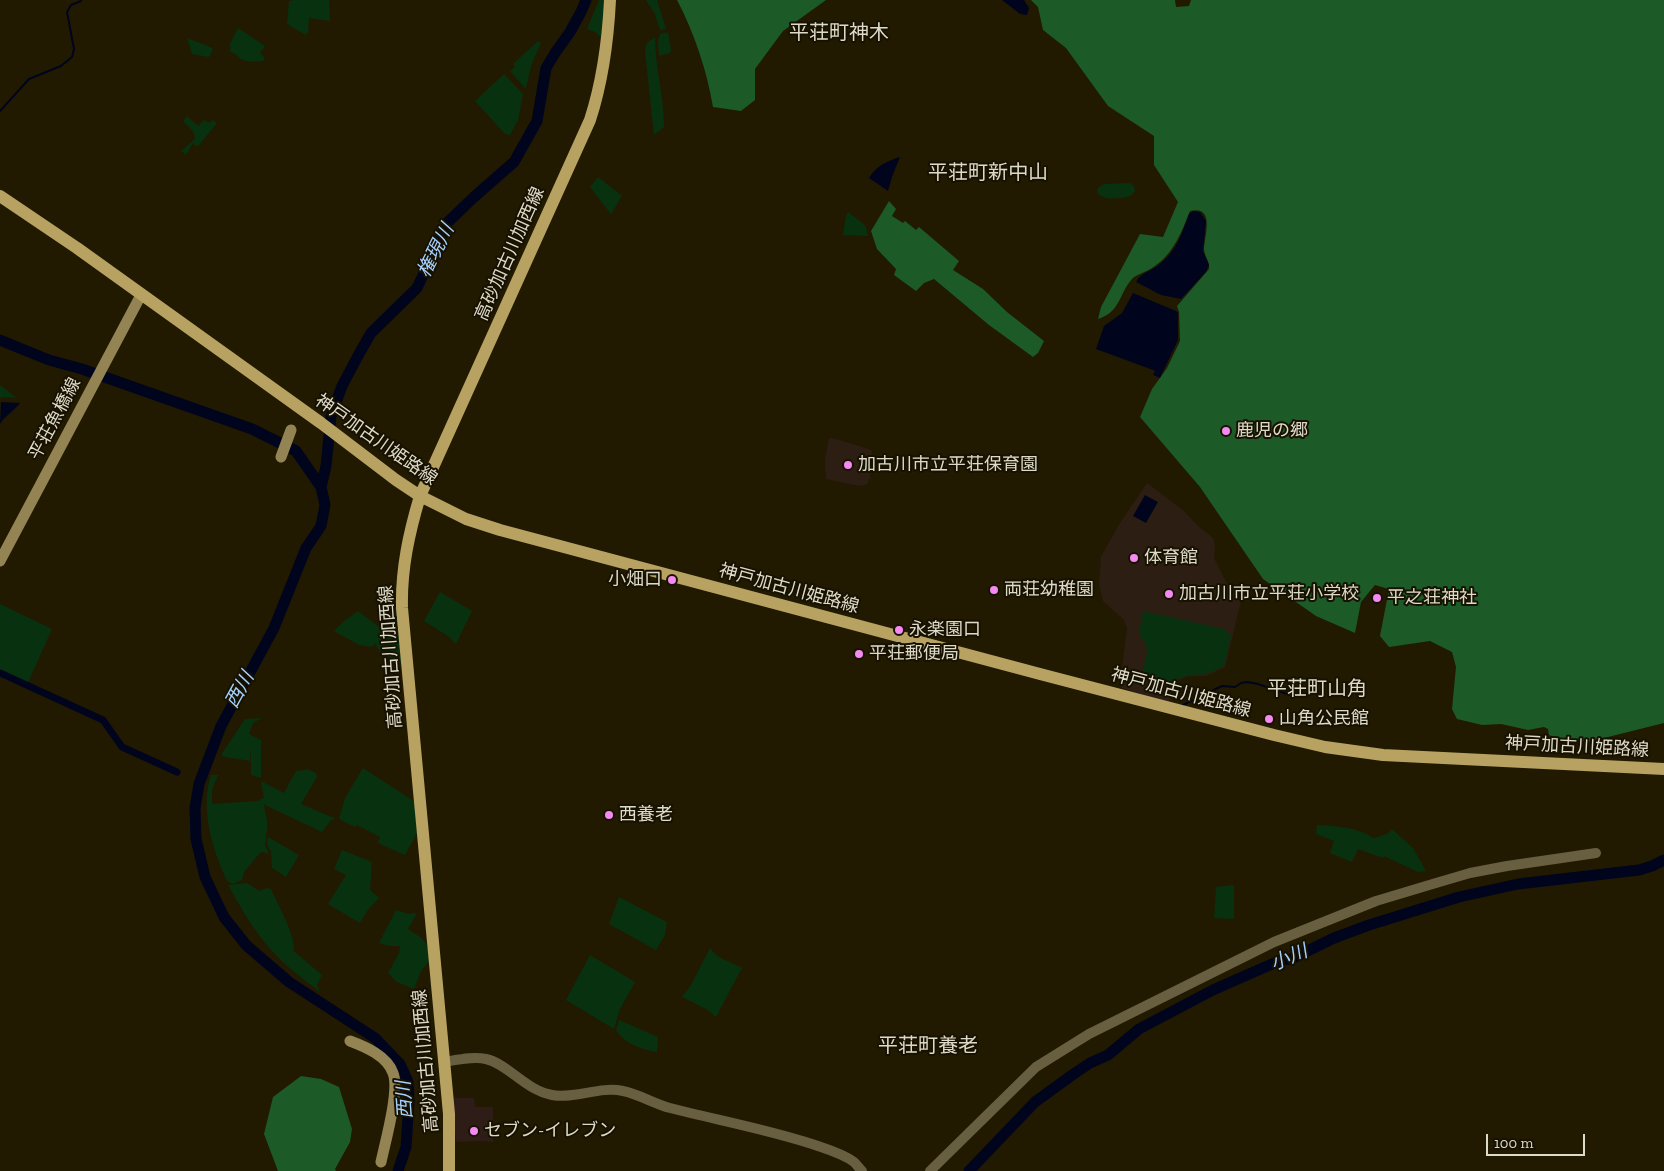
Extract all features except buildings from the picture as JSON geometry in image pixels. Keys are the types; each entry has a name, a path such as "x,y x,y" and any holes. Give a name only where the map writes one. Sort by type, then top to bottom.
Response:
{"main road":[{"name":"高砂加古川加西線","path":"449,1171 450,1128 401,582 405,553 420,496 590,120 604,68 610,0"},
{"name":"神戸加古川姫路線","path":"0,196 77,248 420,496 469,520 500,530 1040,674 1325,747 1383,755 1664,769"},
{"name":"平荘魚橋線","path":"0,560 141,295"},
{"path":"282,456 291,432"},
{"path":"350,1041 373,1052 384,1061 394,1074 393,1099 381,1162"}],"street":[{"path":"930,1171 1036,1067 1089,1034 1274,942 1376,901 1436,882 1507,866 1596,853"},
{"path":"444,1062 466,1058 486,1059 499,1065 526,1084 543,1093 554,1095 613,1090 624,1091 665,1106 757,1128 817,1146 837,1153 854,1162 862,1171"}],"shaded area":[{"name":"加古川市立平荘保育園","path":"829,438 872,450 870,478 867,484 862,486 826,479 825,460"},
{"name":"加古川市立平荘小学校","path":"1147,483 1184,511 1213,538 1215,545 1214,558 1226,582 1241,601 1225,667 1206,676 1188,676 1170,684 1169,704 1122,688 1120,684 1127,628 1124,620 1103,601 1099,584 1101,557 1118,526"},
{"path":"452,1098 474,1098 475,1107 493,1107 493,1142 456,1142"}],"green space":[{"path":"329,0 330,21 309,18 309,31 306,35 287,24 289,1"},
{"path":"599,0 606,0 604,40 595,32 587,29"},
{"path":"646,0 657,0 666,29 660,30 655,14"},
{"path":"677,0 826,0 783,31 755,69 755,100 741,111 713,107 699,52"},
{"path":"1031,0 1175,0 1176,7 1189,6 1191,0 1664,0 1664,723 1588,742 1567,738 1564,741 1549,735 1548,729 1544,727 1528,730 1501,724 1482,725 1457,719 1452,709 1456,667 1452,652 1430,641 1389,647 1380,636 1389,589 1375,585 1361,602 1355,633 1316,616 1263,579 1200,487 1140,417 1152,389 1167,368 1180,341 1177,306 1209,269 1204,250 1206,217 1198,210 1190,211 1176,242 1166,256 1152,268 1132,279 1111,312 1098,319 1101,307 1140,234 1163,237 1178,202 1154,165 1154,136 1108,106 1066,48 1043,30 1038,7"},
{"path":"238,28 265,46 260,53 265,58 263,61 251,62 241,59 236,54 230,52 231,47 229,46"},
{"path":"668,32 670,53 659,56 658,41 660,34"},
{"path":"655,37 664,127 654,135 645,51 647,43"},
{"path":"187,38 213,48 210,56 192,54"},
{"path":"538,41 541,43 532,63 525,88 510,71 515,67 513,64"},
{"path":"504,74 523,94 518,120 510,135 505,134 475,101"},
{"path":"187,116 198,126 204,120 209,123 213,120 217,123 199,145 195,146 193,143 186,155 181,151 195,139 193,131 183,121"},
{"path":"598,177 622,196 611,214 590,187"},
{"path":"1130,183 1134,186 1135,191 1131,196 1108,198 1103,197 1097,192 1098,188 1104,184"},
{"path":"889,201 896,209 892,216 903,223 905,221 916,230 919,227 959,261 953,270 983,289 1007,312 1044,341 1038,353 1033,357 989,325 934,279 924,283 916,291 894,275 896,269 877,249 871,231"},
{"path":"848,212 865,225 868,236 843,235"},
{"path":"0,385 17,398 0,398"},
{"path":"440,592 472,611 456,644 448,636 424,621"},
{"path":"0,604 52,629 27,685 0,672"},
{"path":"397,606 403,664 379,650 376,643 371,647 359,645 334,631 358,611 383,630"},
{"path":"1143,611 1224,629 1231,636 1224,666 1207,674 1188,675 1171,682 1143,679 1147,651 1146,645 1139,633"},
{"path":"262,718 253,723 249,734 261,740 261,778 251,775 251,747 250,761 221,755 245,719"},
{"path":"363,768 415,802 419,825 416,830 418,831 405,855 378,843 380,837 357,825 355,827 339,819 345,798"},
{"path":"307,769 316,773 317,777 301,804 336,819 331,820 322,832 264,803 267,823 265,845 269,854 260,853 244,872 242,880 233,884 227,881 212,842 207,815 208,788 211,775 218,775 212,790 212,804 257,801 264,798 261,781 284,793 296,771"},
{"path":"1317,825 1353,829 1374,838 1387,834 1392,829 1413,848 1426,871 1418,872 1384,856 1383,858 1358,849 1352,862 1330,853 1334,841 1316,834"},
{"path":"268,837 299,855 286,877 272,868 271,852 267,844"},
{"path":"342,850 372,862 370,890 379,898 367,911 360,923 328,904 346,875 334,869"},
{"path":"247,883 259,891 267,888 271,889 286,920 294,945 294,953 322,975 317,985 320,992 277,957 243,911 228,885"},
{"path":"1234,885 1234,919 1214,918 1216,887"},
{"path":"619,897 667,922 665,935 656,950 609,924"},
{"path":"396,910 409,914 417,913 408,929 424,941 429,954 430,960 421,971 414,989 397,982 388,973 399,953 400,946 379,943"},
{"path":"710,948 717,956 742,968 716,1017 708,1010 682,997 691,985"},
{"path":"590,955 635,982 620,1009 614,1029 566,1000"},
{"path":"619,1020 658,1037 657,1052 640,1048 623,1039 616,1030"},
{"path":"301,1076 321,1079 339,1087 352,1129 350,1142 335,1169 336,1171 278,1171 264,1134 273,1097"}],"water":[{"path":"1002,0 1024,0 1029,8 1027,15 1020,14"},
{"path":"900,157 888,191 869,178 882,164"},
{"path":"1193,211 1200,212 1206,221 1203,251 1209,265 1206,272 1181,299 1161,295 1136,282 1141,276 1167,258 1178,241 1189,214"},
{"path":"1133,293 1178,313 1178,340 1160,378 1153,375 1155,371 1153,370 1096,349 1104,326 1122,313"},
{"path":"1,402 20,403 0,424"},
{"path":"1145,495 1158,502 1146,523 1133,516"}],"waterway":[{"name":"権現川","path":"321,487 326,466 331,416 342,386 359,354 371,333 417,288 448,222 514,162 537,121 546,68 570,32 586,0"},
{"path":"0,111 29,79 61,66 72,57 74,49 67,12 71,5 81,1"},
{"name":"西川","path":"0,340 49,360 82,369 252,429 296,451 321,487 325,505 321,526 306,548 274,628 221,726 199,784 195,808 196,839 205,877 224,917 246,945 289,982 375,1038 400,1064 408,1082 409,1101 406,1147 398,1171"},
{"path":"0,673 103,720 122,747 177,772"},
{"path":"1183,705 1222,686 1235,687 1247,682 1290,695"},
{"name":"小川","path":"969,1171 1035,1102 1090,1063 1108,1055 1139,1029 1213,990 1281,960 1291,959 1334,938 1459,897 1518,884 1639,870 1664,860"}],"place":[{"name":"鹿児の郷","path":"1226,431"},
{"name":"加古川市立平荘保育園","path":"848,465"},
{"name":"体育館","path":"1134,558"},
{"name":"小畑口","path":"672,580"},
{"name":"両荘幼稚園","path":"994,590"},
{"name":"加古川市立平荘小学校","path":"1169,594"},
{"name":"平之荘神社","path":"1377,598"},
{"name":"永楽園口","path":"899,630"},
{"name":"平荘郵便局","path":"859,654"},
{"name":"山角公民館","path":"1269,719"},
{"name":"西養老","path":"609,815"},
{"name":"セブン-イレブン","path":"474,1131"}],"district":[{"name":"平荘町神木","path":"839,33"},
{"name":"平荘町新中山","path":"988,173"},
{"name":"平荘町山角","path":"1317,689"},
{"name":"平荘町養老","path":"928,1046"}]}
